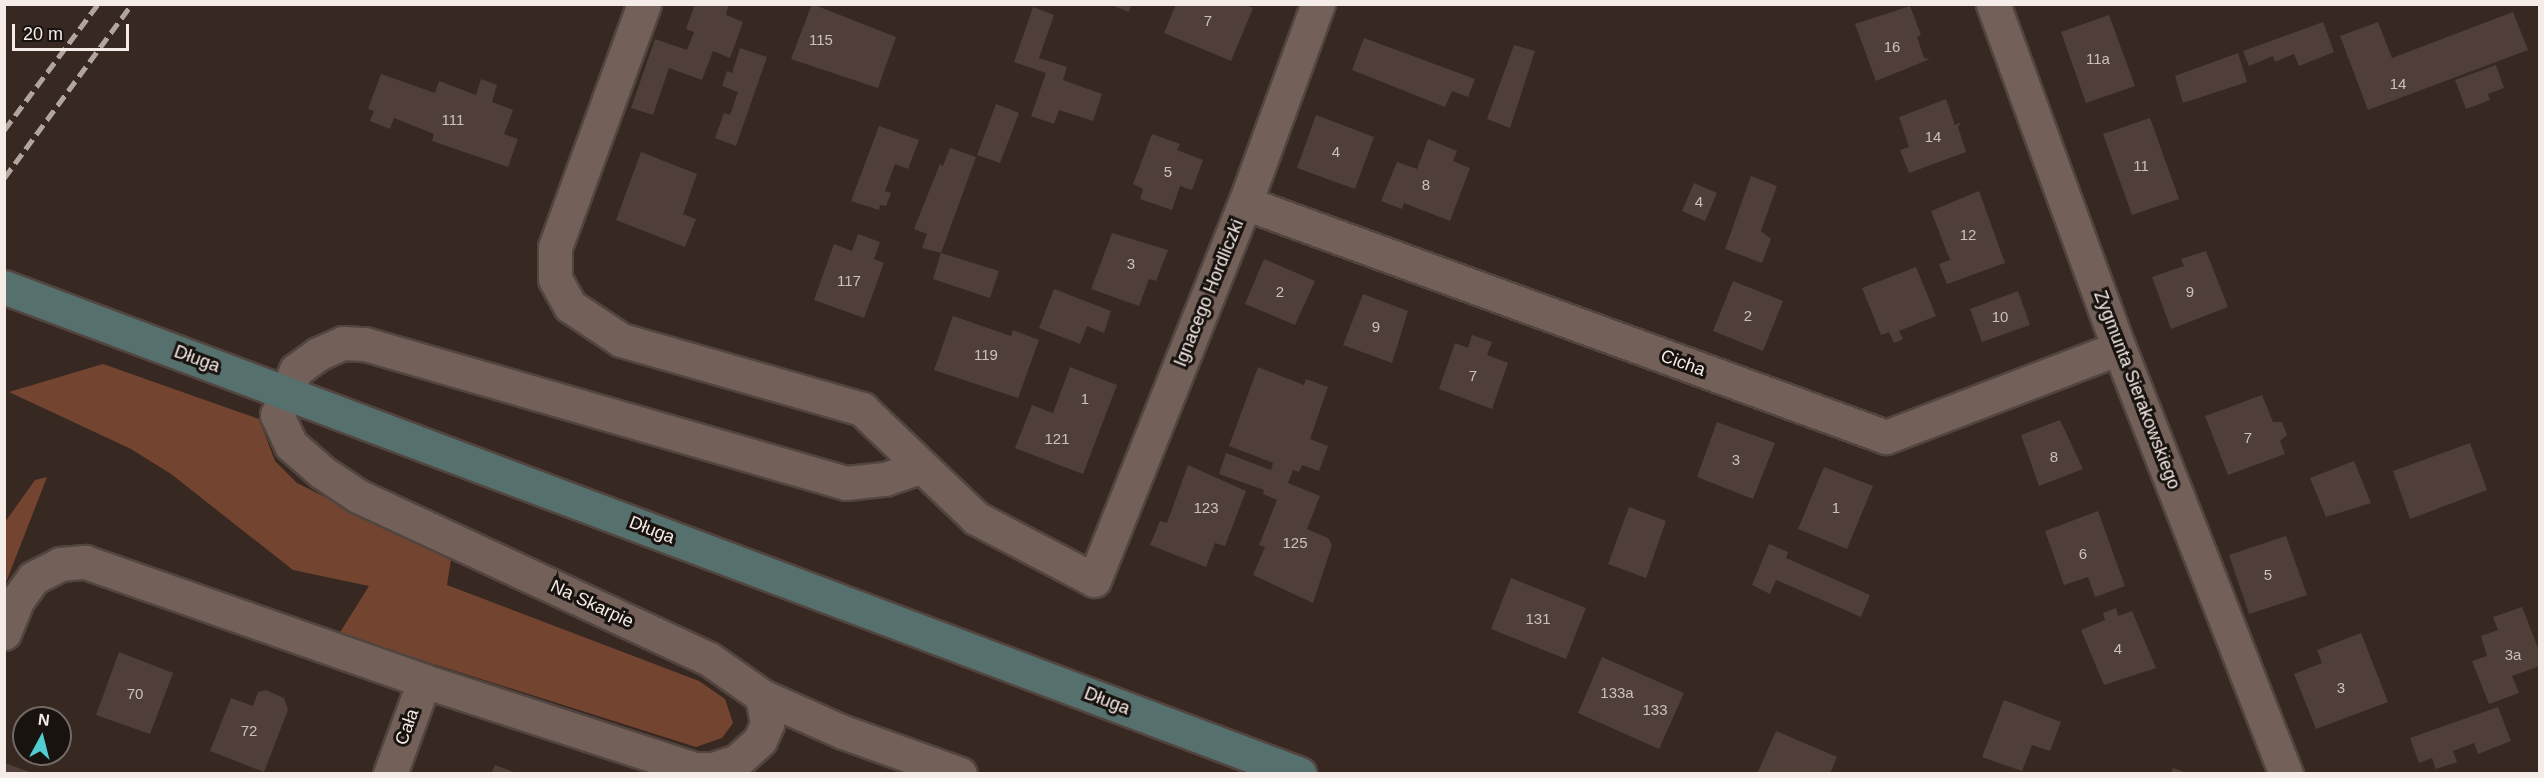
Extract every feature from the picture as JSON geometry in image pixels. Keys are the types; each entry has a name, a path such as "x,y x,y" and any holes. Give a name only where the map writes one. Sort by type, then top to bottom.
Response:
{"main road":[{"name":"Długa","path":"4,287 1300,774"}],"street":[{"path":"644,4 555,247 555,279 570,306 621,340 862,409 920,467"},
{"name":"Ignacego Hordliczki","path":"920,467 976,518 1094,580 1245,203 1318,4"},
{"name":"Zygmunta Sierakowskiego","path":"1993,4 2119,348 2286,774"},
{"name":"Cicha","path":"1245,203 1886,437 2119,348"},
{"name":"Na Skarpie","path":"762,696 709,659 358,496 291,445 277,415 296,370 318,354 344,343 365,344 846,483 885,479 920,467"},
{"path":"4,633 18,599 33,578 60,564 85,562 424,681 695,769 737,761 760,740 767,724 762,696"},
{"name":"Cała","path":"390,774 424,681"},
{"path":"762,696 843,732 960,774"}],"shaded area":[{"path":"103,364 259,419 275,461 297,483 451,560 447,585 699,681 725,699 733,723 722,738 696,747 339,634 369,586 293,570 171,474 131,449 9,392"},
{"path":"47,477 5,585 5,522 35,480"}],"building":[{"path":"695,4 729,4 726,15 743,22 730,58 713,51 702,80 669,68 653,115 631,108 655,39 687,50 694,32 686,29"},
{"path":"812,4 896,37 878,88 791,59"},
{"path":"1109,4 1131,4 1129,12"},
{"path":"1176,4 1243,4 1253,8 1231,61 1164,33"},
{"path":"1910,6 1921,35 1917,37 1924,58 1930,59 1876,81 1855,24"},
{"path":"1033,7 1054,15 1039,58 1067,67 1063,80 1102,94 1093,121 1059,110 1054,124 1031,116 1046,73 1014,62"},
{"path":"2513,12 2528,50 2368,110 2340,36 2378,22 2392,58"},
{"path":"2109,15 2135,86 2086,103 2061,32"},
{"path":"2323,22 2334,52 2299,66 2294,54 2275,62 2273,56 2249,66 2243,51"},
{"path":"1364,38 1475,79 1468,97 1452,91 1445,107 1352,70"},
{"path":"1514,45 1535,51 1510,128 1487,119"},
{"path":"740,48 767,57 736,146 715,138 724,113 730,115 738,92 722,86 727,71 732,73"},
{"path":"2238,53 2247,82 2183,103 2175,76"},
{"path":"2496,65 2504,88 2488,94 2490,100 2466,109 2455,80"},
{"path":"381,74 435,93 439,81 476,95 481,79 497,85 492,102 513,110 504,134 518,139 508,167 432,141 434,134 394,118 390,129 370,121 374,111 368,109"},
{"path":"1946,99 1955,125 1961,122 1958,127 1966,152 1909,173 1900,150 1909,147 1899,117"},
{"path":"996,104 1019,113 1000,163 977,155"},
{"path":"1316,115 1374,137 1355,189 1297,168"},
{"path":"2150,118 2179,199 2132,215 2103,134"},
{"path":"879,126 919,140 908,169 895,164 885,191 891,193 886,206 880,205 879,210 851,201"},
{"path":"1152,134 1180,144 1177,150 1203,160 1192,190 1180,186 1172,210 1140,199 1143,189 1133,184"},
{"path":"1428,139 1457,151 1453,161 1470,168 1450,221 1404,203 1402,209 1381,201 1397,162 1417,169"},
{"path":"950,148 976,157 941,253 922,248 927,234 914,229 940,164 943,166"},
{"path":"641,152 697,174 683,214 696,219 685,247 616,220"},
{"path":"1751,176 1777,186 1761,231 1771,239 1762,263 1725,249"},
{"path":"1694,183 1717,193 1705,221 1682,211"},
{"path":"1979,191 2005,263 1947,284 1939,264 1950,260 1931,211"},
{"path":"1112,233 1168,250 1156,281 1149,279 1139,306 1091,289"},
{"path":"858,234 880,242 874,259 884,263 864,318 814,300 834,244 852,251"},
{"path":"2206,251 2228,307 2171,329 2152,277 2184,266 2181,259"},
{"path":"941,253 999,271 990,298 933,279"},
{"path":"1264,259 1315,281 1295,325 1245,304"},
{"path":"1916,267 1936,316 1899,331 1903,339 1894,343 1889,332 1881,335 1862,288"},
{"path":"1733,281 1783,301 1763,351 1713,331"},
{"path":"1054,289 1111,311 1104,333 1087,326 1080,344 1039,328"},
{"path":"2018,291 2030,325 1982,342 1970,309"},
{"path":"1363,294 1408,311 1392,363 1343,345"},
{"path":"953,316 1011,336 1013,330 1039,340 1018,398 934,370"},
{"path":"1472,335 1492,342 1487,355 1508,363 1492,409 1439,389 1455,343 1468,348"},
{"path":"1070,367 1117,385 1083,474 1015,448 1032,405 1053,413"},
{"path":"1258,367 1304,385 1306,379 1328,387 1310,439 1328,446 1319,471 1302,465 1299,472 1293,470 1288,483 1320,496 1307,529 1328,538 1332,545 1313,603 1253,575 1265,547 1259,545 1277,500 1263,494 1264,490 1219,474 1226,453 1271,470 1273,463 1229,446"},
{"path":"2262,395 2273,422 2282,422 2287,435 2280,441 2285,454 2228,475 2205,416"},
{"path":"2060,420 2083,469 2039,486 2021,435"},
{"path":"1717,422 1775,443 1753,499 1697,477"},
{"path":"2470,443 2487,490 2410,519 2393,471"},
{"path":"2354,461 2371,503 2326,517 2310,478"},
{"path":"1188,465 1246,491 1225,546 1215,543 1206,567 1150,545 1160,521 1167,523"},
{"path":"1824,467 1873,486 1847,549 1798,529"},
{"path":"1629,507 1666,521 1646,578 1608,564"},
{"path":"2098,511 2125,586 2095,597 2088,577 2064,585 2045,531"},
{"path":"2286,536 2307,595 2249,614 2229,555"},
{"path":"1769,544 1788,552 1786,558 1870,595 1861,617 1776,580 1770,594 1752,585"},
{"path":"1511,578 1586,608 1566,659 1491,629"},
{"path":"2522,607 2540,653 2540,666 2512,676 2519,693 2489,704 2472,661 2487,656 2481,636 2498,630 2493,617"},
{"path":"2116,608 2118,616 2132,611 2156,668 2104,685 2081,630 2105,620 2103,613"},
{"path":"2361,633 2388,702 2316,729 2294,674 2322,663 2317,650"},
{"path":"119,652 173,673 150,734 96,715"},
{"path":"1602,657 1684,693 1659,749 1578,713"},
{"path":"266,690 284,698 288,710 264,772 210,751 231,698 253,706 258,692"},
{"path":"2004,700 2061,722 2050,751 2032,745 2022,771 1982,757"},
{"path":"2498,707 2511,741 2478,754 2474,743 2453,751 2457,762 2436,769 2432,758 2419,763 2410,738"},
{"path":"1776,731 1837,757 1830,774 1757,774"},
{"path":"5,763 32,773 32,774 4,774"},
{"path":"495,765 517,773 517,774 491,774"},
{"path":"2173,768 2187,773 2187,774 2171,774"}],"railway":[{"path":"4,130 98,4"},
{"path":"4,178 132,4"}]}
